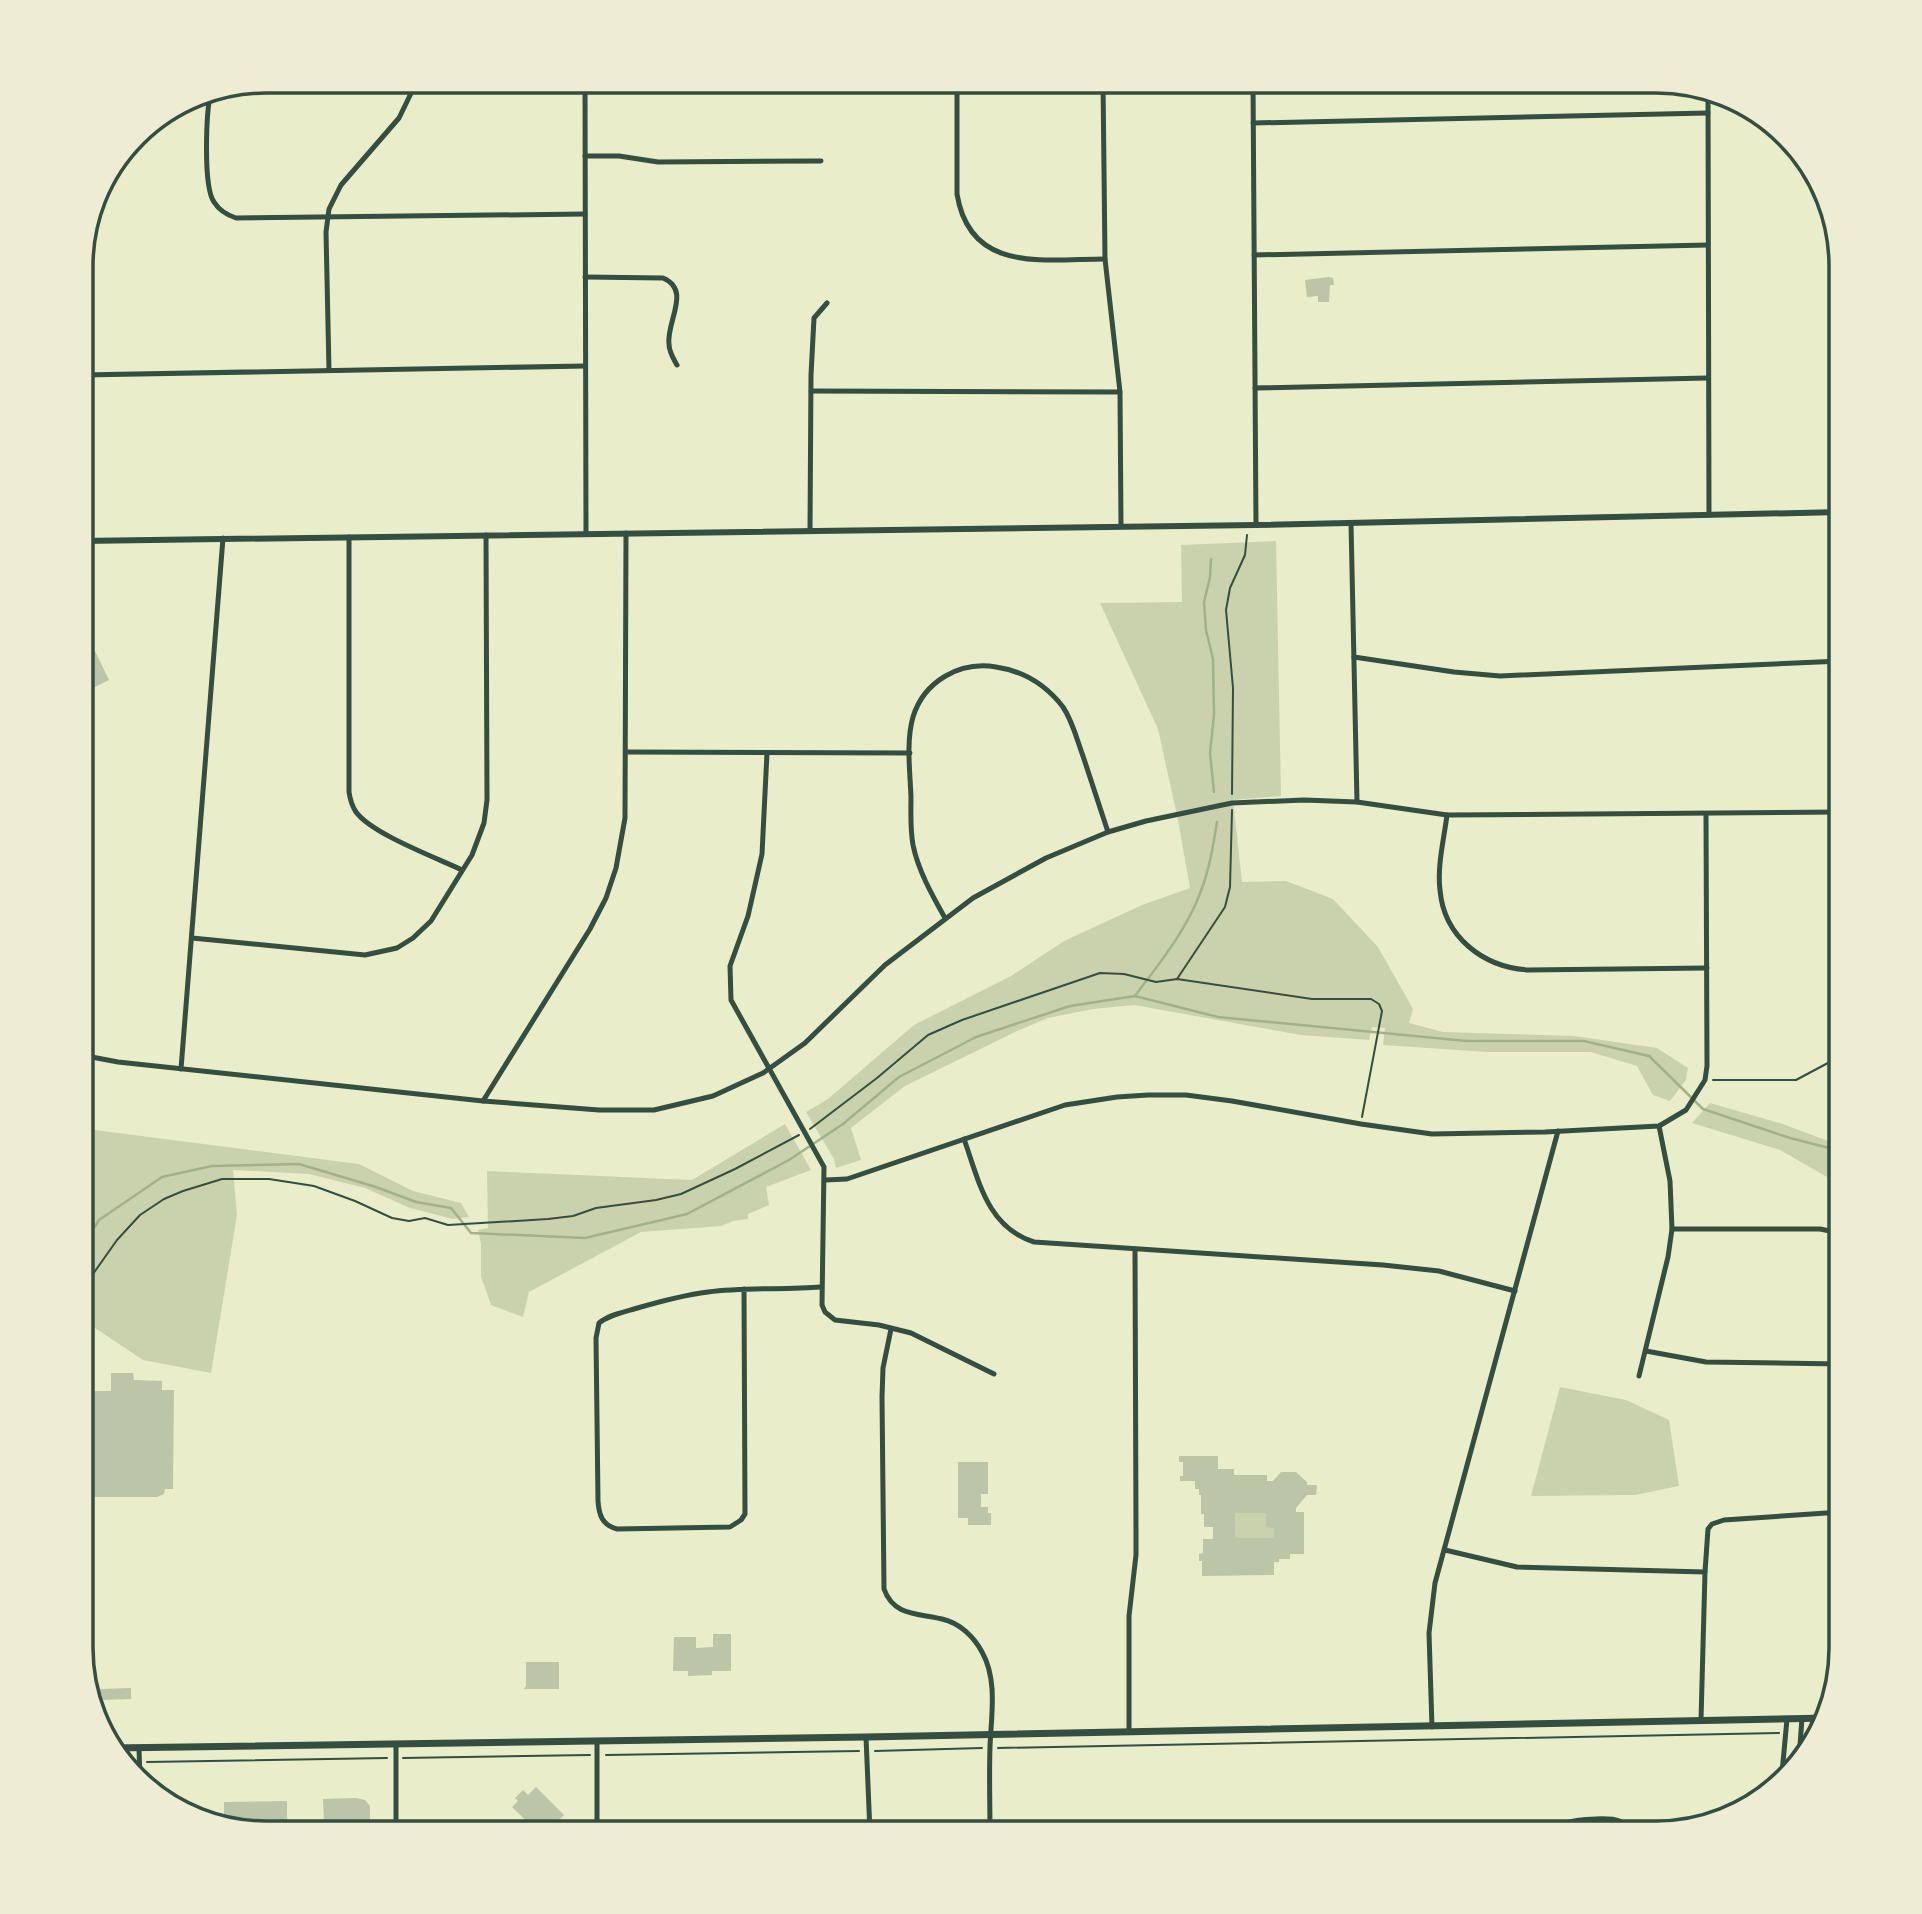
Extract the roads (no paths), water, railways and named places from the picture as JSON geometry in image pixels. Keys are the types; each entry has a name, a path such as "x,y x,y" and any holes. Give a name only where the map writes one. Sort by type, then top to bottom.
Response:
{"main road":[{"path":"125,1748 1432,1727 1814,1718"}],"street":[{"path":"329,370 327,217 333,198 341,185 398,118 410,93"},
{"path":"585,93 586,534"},
{"path":"957,93 957,194 959,209 971,232 991,249 1015,258 1105,259"},
{"path":"1103,93 1105,259 1120,392 1121,526"},
{"path":"1253,93 1256,525"},
{"path":"210,102 207,121 208,187 214,202 221,210 236,218 585,214"},
{"path":"1709,102 1709,515"},
{"path":"1253,123 1709,113"},
{"path":"585,156 618,156 657,162 821,161"},
{"path":"1254,256 1708,245"},
{"path":"585,277 663,278 670,281 678,296 668,345 677,365"},
{"path":"810,531 814,318 827,303"},
{"path":"93,375 585,366"},
{"path":"1255,388 1709,378"},
{"path":"811,391 1120,392"},
{"path":"93,541 1256,525 1829,512"},
{"path":"1351,523 1357,802"},
{"path":"482,1101 590,929 606,898 622,843 627,752 626,533"},
{"path":"192,938 377,954 397,948 413,939 431,921 479,841 487,800 486,535"},
{"path":"349,537 351,802 362,819 382,832 462,870"},
{"path":"181,1069 223,538"},
{"path":"1354,657 1500,676 1829,662"},
{"path":"945,918 929,888 914,846 909,814 913,716 932,685 947,675 964,667 983,665 1012,669 1037,682 1062,707 1073,726 1108,832"},
{"path":"627,752 910,753"},
{"path":"767,753 765,825 760,866 748,916 732,959 729,973 731,1000 824,1167 821,1287 825,1312 835,1320 872,1324 911,1333 994,1374"},
{"path":"93,1057 482,1101 599,1110 654,1110 713,1096 735,1088 769,1069 806,1043 885,965 945,918 1000,882 1046,858 1108,832 1185,811 1232,803 1304,800 1357,802 1447,815 1829,812"},
{"path":"1447,815 1439,878 1442,903 1454,931 1482,957 1503,967 1528,970 1707,968"},
{"path":"825,1180 847,1178 1065,1105 1117,1097 1186,1096 1232,1101 1432,1134 1659,1126 1686,1110 1705,1080 1706,815"},
{"path":"1639,1376 1668,1257 1672,1229 1670,1181 1659,1126"},
{"path":"1432,1727 1430,1614 1435,1583 1558,1131"},
{"path":"964,1139 987,1202 1000,1222 1034,1242 1383,1265 1439,1271 1515,1291"},
{"path":"1672,1229 1829,1231"},
{"path":"1129,1732 1129,1616 1136,1530 1135,1249"},
{"path":"744,1289 745,1514 730,1527 617,1529 609,1526 602,1521 598,1501 596,1338 599,1323 612,1316 681,1296 744,1289 821,1287"},
{"path":"891,1329 883,1368 882,1397 884,1589 891,1602 901,1611 958,1625 978,1645 986,1660 990,1676 990,1821"},
{"path":"1646,1351 1706,1362 1829,1364"},
{"path":"1701,1720 1708,1529 1717,1522 1829,1513"},
{"path":"1445,1550 1517,1567 1705,1572"},
{"path":"1783,1765 1787,1718"},
{"path":"1800,1744 1802,1718"},
{"path":"866,1737 870,1821"},
{"path":"597,1741 597,1821"},
{"path":"396,1744 396,1821"},
{"path":"139,1748 139,1766"},
{"path":"1583,1821 1620,1821"}],"waterway":[{"path":"1211,559 1204,602 1206,630 1213,659 1214,715 1210,753 1214,792"},
{"path":"1135,996 1170,948 1193,909 1208,869 1217,822"},
{"path":"93,1229 99,1220 162,1177 212,1166 299,1164 416,1202 451,1208 471,1233 585,1238 687,1214 789,1160 843,1124 899,1077 976,1037 1070,1006 1135,996 1218,1017 1466,1041 1584,1041 1649,1056 1703,1109 1829,1148"}]}
